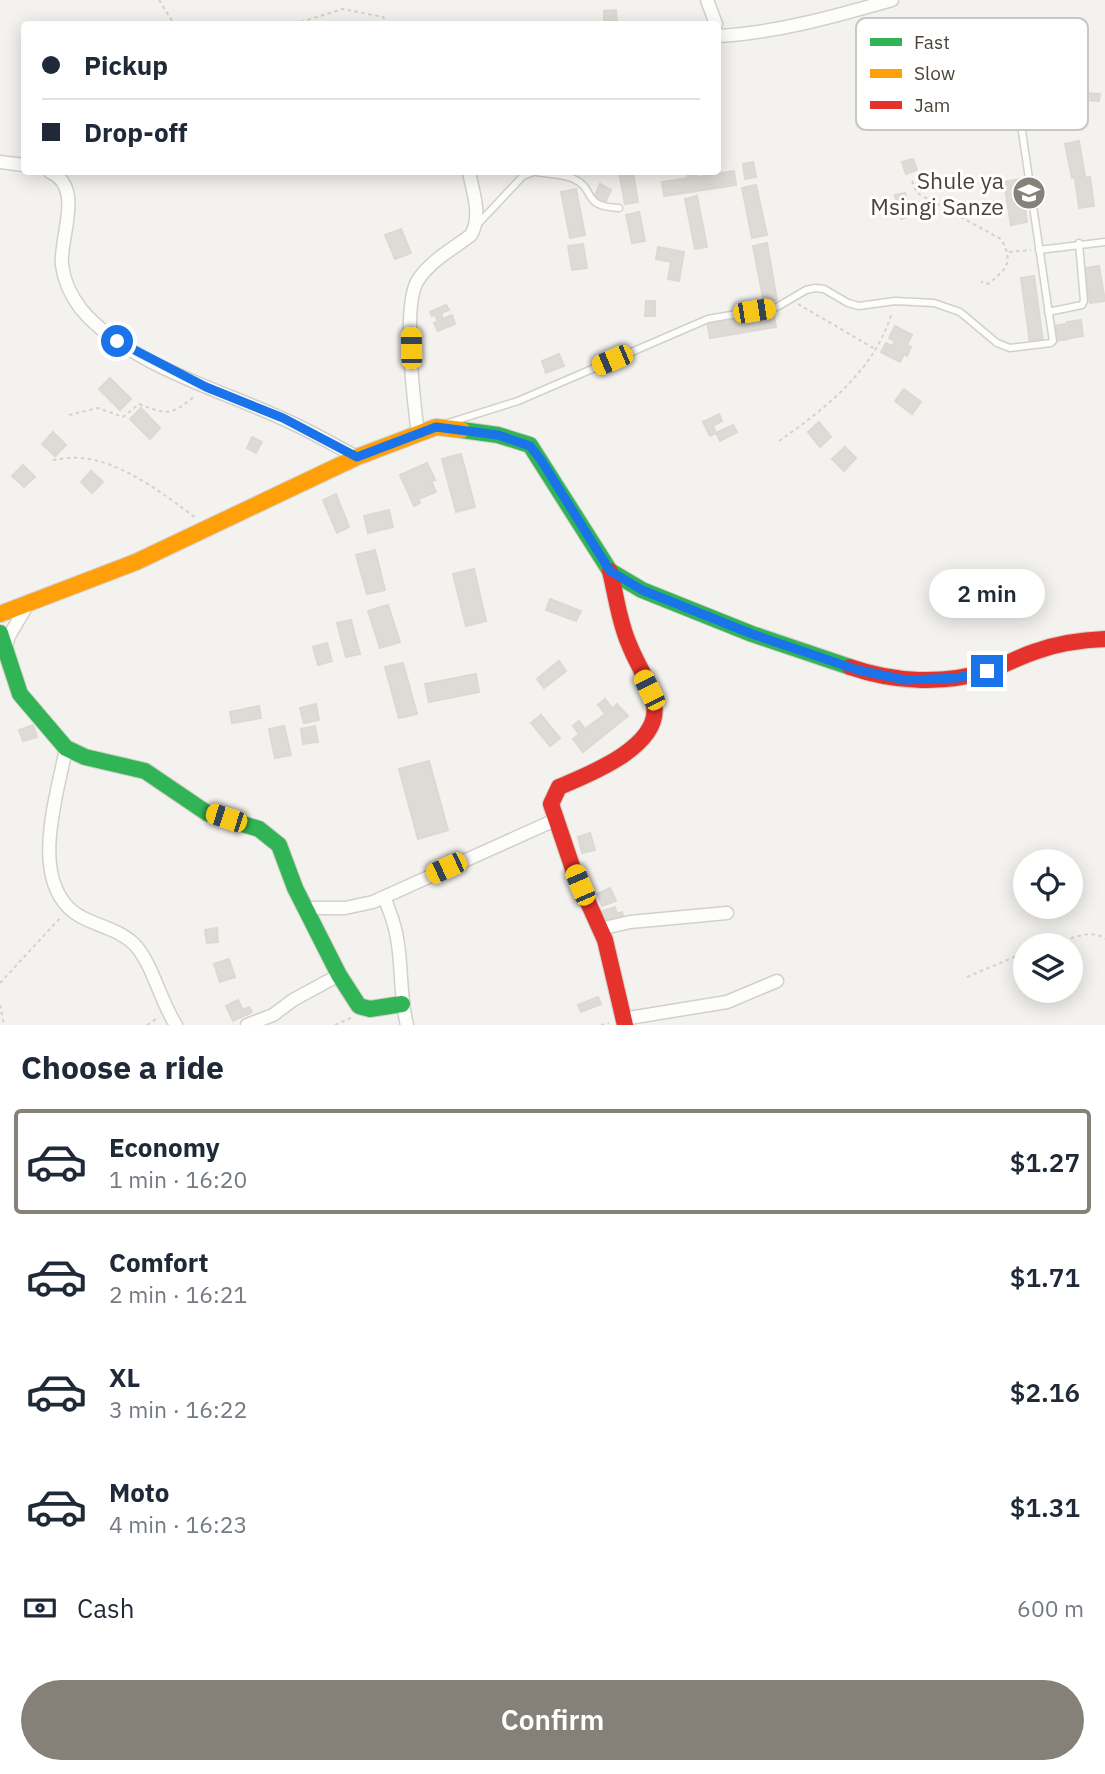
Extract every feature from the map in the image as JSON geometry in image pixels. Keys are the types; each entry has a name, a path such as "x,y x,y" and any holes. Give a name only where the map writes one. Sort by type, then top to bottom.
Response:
{"street":[{"path":"707,0 714,21"},
{"path":"721,32 738,35 845,14 874,2 892,0"},
{"path":"0,162 21,165"},
{"path":"58,175 65,185 69,202 61,264 67,286 80,308 105,333 129,349 206,387 283,418 357,457"},
{"path":"418,434 413,396 410,300 417,281 426,270 471,234 475,227 477,215 470,175"},
{"path":"0,614 135,562 357,457 436,427 498,435 530,446 610,571 627,641 654,702 655,717 649,731 627,752 596,771 559,787 551,804 573,869 605,940 624,1022 727,1002 777,981"},
{"path":"610,571 642,590 752,634 858,670 905,680 957,678 987,671 1036,651 1077,640 1105,639"},
{"path":"5,650 9,636 28,604"},
{"path":"0,632 20,694 66,748 85,757 145,771 207,813 259,829 270,836 279,845 305,908 339,975 359,1006 370,1009 402,1004"},
{"path":"66,748 49,839 50,873 61,898 70,909 123,935 135,945 176,1025"},
{"path":"305,908 345,908 373,902 555,820"},
{"path":"384,897 399,945 402,1004 407,1025"},
{"path":"600,929 630,922 727,913"},
{"path":"247,1025 273,1015 293,1000 339,975"}],"lane":[{"path":"436,427 517,401 708,319 777,307 806,290 815,288 824,289 837,299 859,306 895,301 934,303 960,312 997,342 1010,348 1051,343 1053,341 1022,130"},
{"path":"475,227 526,175"},
{"path":"551,175 574,179 582,185 593,202 604,207 619,208"},
{"path":"1039,250 1079,243 1105,242"},
{"path":"1048,312 1082,305 1084,301 1079,243"}],"path":[{"path":"159,0 172,21"},
{"path":"304,21 343,9 383,17 385,21"},
{"path":"912,181 917,193 1001,239 1009,260 1003,273 988,284 981,282"},
{"path":"1008,252 1039,250"},
{"path":"791,300 876,349"},
{"path":"779,441 811,419 840,392 876,349 886,334 895,301"},
{"path":"69,415 98,408 122,417 139,404 164,414 179,409 206,387"},
{"path":"52,460 79,457 108,463 163,493 208,528"},
{"path":"0,983 70,909"},
{"path":"1083,936 1093,933 1105,939"},
{"path":"967,977 1013,958"},
{"path":"0,1005 4,1025"}],"building":[{"path":"616,10 617,21 604,21 604,11"},
{"path":"1088,93 1100,94 1099,101 1088,100"},
{"path":"1079,141 1085,176 1072,178 1065,144"},
{"path":"913,159 917,170 906,174 902,162"},
{"path":"753,162 756,177 745,179 743,164"},
{"path":"734,171 736,185 664,196 662,182 688,178 688,175 698,177"},
{"path":"620,175 634,175 638,202 625,204"},
{"path":"1090,177 1094,206 1079,208 1075,179"},
{"path":"1020,179 1027,222 1011,225 1004,182"},
{"path":"600,184 611,190 605,203 594,198"},
{"path":"756,185 767,235 752,238 742,188"},
{"path":"576,189 585,235 570,238 561,192"},
{"path":"905,193 911,216 901,219 895,195"},
{"path":"697,196 707,247 695,249 685,199"},
{"path":"639,212 645,241 632,243 626,215"},
{"path":"401,229 411,253 395,259 385,235"},
{"path":"767,243 777,300 764,303 753,246"},
{"path":"583,244 587,268 572,270 568,246"},
{"path":"658,247 684,252 679,281 668,279 671,262 656,259"},
{"path":"1099,266 1105,301 1090,303 1085,268"},
{"path":"1034,276 1043,341 1030,343 1021,278"},
{"path":"646,301 655,301 655,316 645,316"},
{"path":"446,305 449,310 441,313 443,319 452,315 455,324 438,331 434,323 438,321 430,312"},
{"path":"773,311 776,327 710,338 707,322"},
{"path":"1081,320 1083,336 1070,338 1067,322"},
{"path":"1065,324 1068,339 1056,341 1053,326"},
{"path":"895,326 912,335 907,345 911,347 907,356 904,354 900,362 881,352 886,343 892,346 895,341 889,338"},
{"path":"559,354 564,366 546,373 542,361"},
{"path":"110,378 131,399 120,410 99,389"},
{"path":"904,389 921,402 912,414 895,401"},
{"path":"141,408 160,428 150,439 130,419"},
{"path":"719,414 722,421 713,426 716,433 710,436 703,422"},
{"path":"819,422 831,437 820,447 808,432"},
{"path":"733,425 737,432 720,441 716,433"},
{"path":"53,432 66,445 55,456 42,444"},
{"path":"252,437 262,442 256,453 247,448"},
{"path":"845,447 856,458 844,471 832,459"},
{"path":"461,454 475,507 456,512 442,459"},
{"path":"427,463 435,480 431,481 436,492 418,499 420,503 414,506 400,475"},
{"path":"23,465 35,477 24,487 12,476"},
{"path":"91,471 103,482 92,493 81,482"},
{"path":"336,494 349,527 337,533 323,500"},
{"path":"389,510 393,527 368,533 364,516"},
{"path":"375,550 385,590 367,594 356,555"},
{"path":"474,569 486,621 466,626 453,574"},
{"path":"550,599 581,611 576,621 546,610"},
{"path":"388,605 400,642 380,648 368,611"},
{"path":"351,620 360,654 346,657 337,623"},
{"path":"327,643 332,661 318,665 313,647"},
{"path":"559,661 566,671 544,688 537,679"},
{"path":"403,663 417,714 399,718 385,667"},
{"path":"476,674 479,692 429,702 425,684"},
{"path":"605,699 612,708 617,704 628,716 583,752 573,739 579,734 573,726 579,721 585,729 605,714 598,705"},
{"path":"316,704 319,720 304,723 300,708"},
{"path":"259,706 261,718 232,723 230,712"},
{"path":"541,715 560,738 550,746 531,723"},
{"path":"33,725 37,737 23,741 19,730"},
{"path":"284,726 291,755 275,758 269,729"},
{"path":"315,726 318,742 303,744 301,729"},
{"path":"429,761 448,830 418,839 399,769"},
{"path":"590,833 595,850 582,853 578,837"},
{"path":"610,888 616,901 602,906 597,894"},
{"path":"615,907 617,914 622,912 624,918 607,923 603,911"},
{"path":"217,928 218,942 207,943 205,930"},
{"path":"229,959 235,977 220,982 214,964"},
{"path":"598,997 601,1004 581,1012 578,1005"},
{"path":"238,1000 243,1010 249,1007 252,1012 233,1021 226,1006"}],"traffic: fast":[{"path":"462,430 498,435 530,445 610,571 642,590 752,634 850,667"},
{"path":"0,633 20,694 66,748 85,757 145,771 207,813 259,829 279,845 295,888 339,975 359,1006 370,1009 402,1004"}],"traffic: slow":[{"path":"0,614 136,562 357,457 436,427 462,430"}],"traffic: jam":[{"path":"610,571 626,636 652,696 653,719 647,733 636,745 605,766 559,787 551,804 573,869 605,940 625,1025"},
{"path":"850,667 901,679 936,680 987,671 1054,646 1105,639"}],"place":[{"name":"Shule ya Msingi Sanze","path":"1029,193"}],"route":[{"path":"117,341 206,387 283,418 357,457 436,427 498,435 530,446 610,571 642,590 752,634 858,670 905,680 957,678 987,671"}]}
